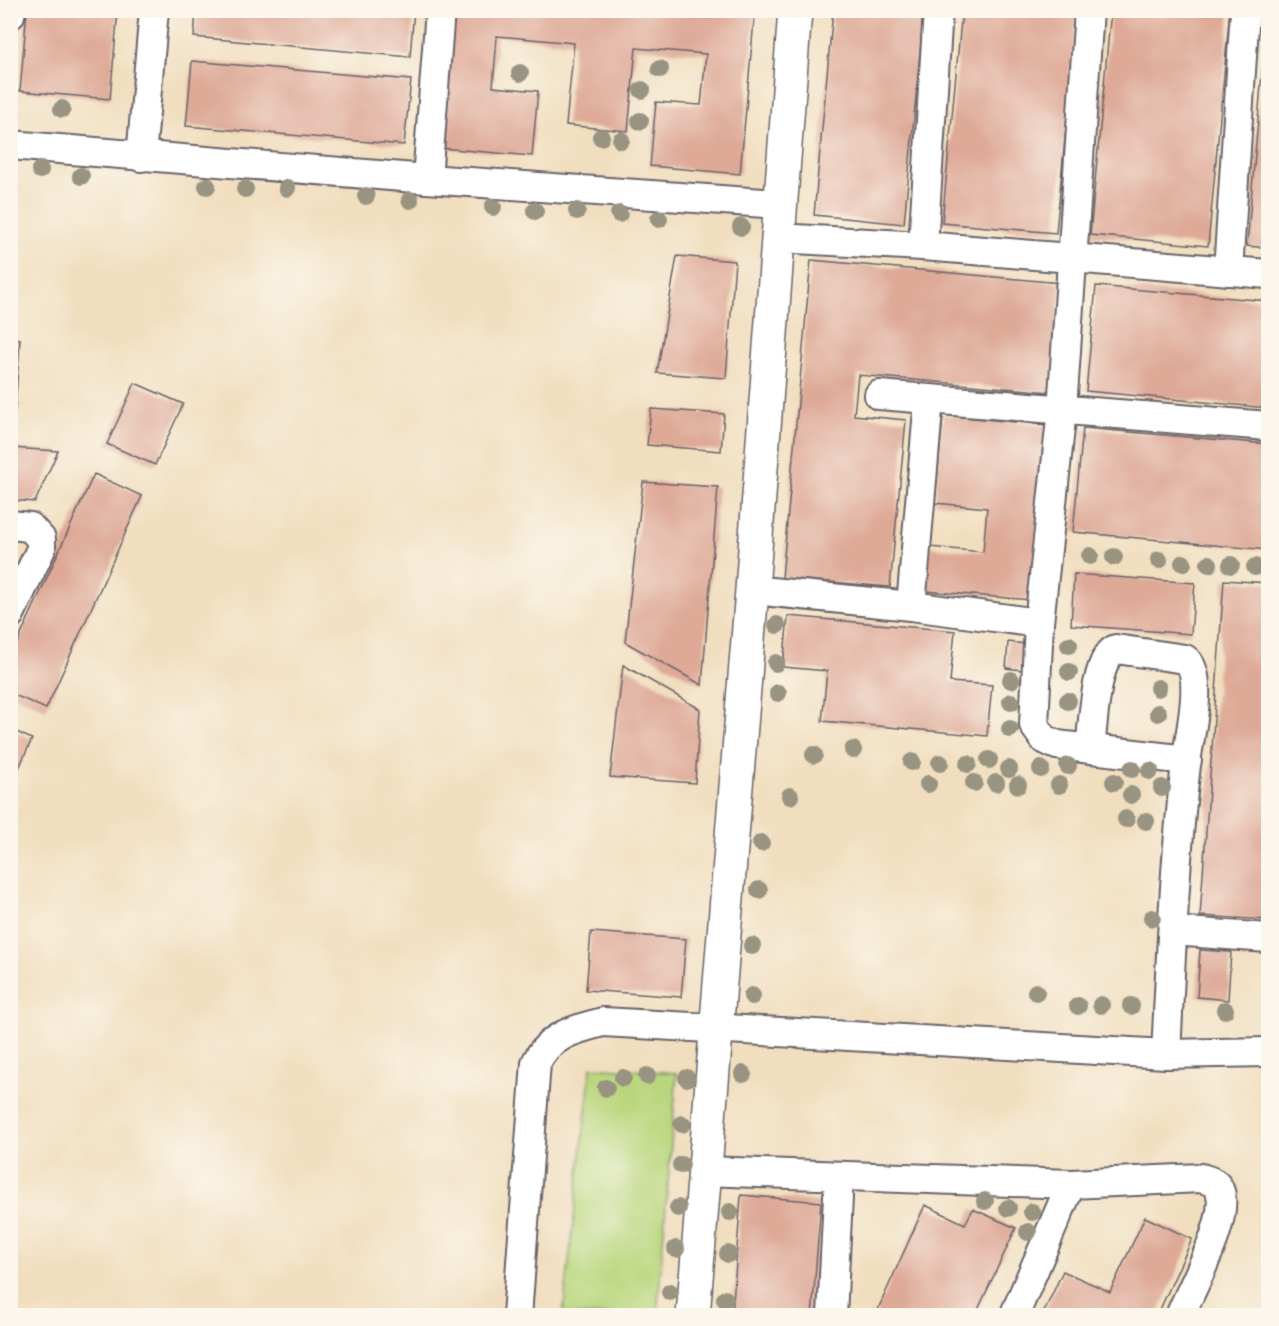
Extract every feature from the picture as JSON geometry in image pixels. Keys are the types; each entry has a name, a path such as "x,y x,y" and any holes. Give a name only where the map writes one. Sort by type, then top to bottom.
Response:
{"street":[{"path":"141,157 154,10"},
{"path":"427,179 440,10"},
{"path":"693,1316 752,590 795,10"},
{"path":"924,246 938,10"},
{"path":"1089,10 1062,410 1039,623 1034,725 1044,740 1050,743 1187,760"},
{"path":"1228,271 1245,10"},
{"path":"10,145 427,179 779,204"},
{"path":"777,238 924,246 1269,274"},
{"path":"879,394 1269,426"},
{"path":"911,606 929,399"},
{"path":"10,525 30,527 41,539 41,549 10,614"},
{"path":"752,590 911,606 1039,623"},
{"path":"1090,749 1101,669 1107,654 1116,650 1185,659 1193,667 1196,680 1173,931 1166,1054"},
{"path":"1173,931 1269,938"},
{"path":"517,1316 537,1063 542,1050 554,1040 577,1028 603,1022 1166,1054 1269,1052"},
{"path":"704,1171 1071,1184 1201,1178 1215,1183 1222,1197 1221,1219 1180,1316"},
{"path":"832,1316 839,1177"},
{"path":"1014,1316 1071,1184"}],"green space":[{"path":"591,1067 677,1073 657,1315 563,1315"}],"building":[{"path":"27,10 118,10 110,99 20,91"},
{"path":"196,10 414,10 410,57 194,37"},
{"path":"454,10 755,10 740,174 650,166 656,102 701,105 706,54 636,48 628,131 566,125 574,43 497,36 493,87 538,91 532,156 441,148"},
{"path":"833,10 924,10 904,224 814,215"},
{"path":"962,10 1077,10 1056,233 942,223"},
{"path":"1111,10 1230,10 1208,246 1090,235"},
{"path":"1268,16 1268,248 1247,246"},
{"path":"192,61 411,80 404,145 186,126"},
{"path":"677,256 735,261 726,378 657,373"},
{"path":"811,260 1061,283 1050,392 858,375 854,415 906,420 890,587 782,578"},
{"path":"1096,286 1268,301 1268,408 1086,391"},
{"path":"10,338 20,339 15,411 10,411"},
{"path":"135,383 183,404 155,465 107,444"},
{"path":"651,409 724,414 721,451 647,445"},
{"path":"943,415 1047,425 1031,600 926,591 930,547 983,552 987,508 935,503"},
{"path":"1083,428 1268,444 1268,550 1073,532"},
{"path":"10,448 58,451 35,502 10,500"},
{"path":"94,474 142,496 46,709 10,693 10,659"},
{"path":"643,482 718,487 702,685 625,642"},
{"path":"1074,574 1195,583 1191,634 1071,625"},
{"path":"1224,580 1268,583 1268,920 1200,916"},
{"path":"788,616 955,631 950,682 992,685 987,736 822,721 827,671 783,667"},
{"path":"1008,642 1025,644 1022,670 1006,668"},
{"path":"623,665 700,709 695,783 610,777"},
{"path":"10,729 32,739 18,770 10,766"},
{"path":"591,932 686,939 681,997 586,990"},
{"path":"1200,950 1231,952 1228,1000 1197,997"},
{"path":"741,1195 821,1202 812,1316 732,1316"},
{"path":"925,1205 965,1224 973,1209 1016,1228 975,1316 875,1316"},
{"path":"1145,1217 1192,1239 1157,1316 1042,1316 1063,1271 1110,1292"}]}
